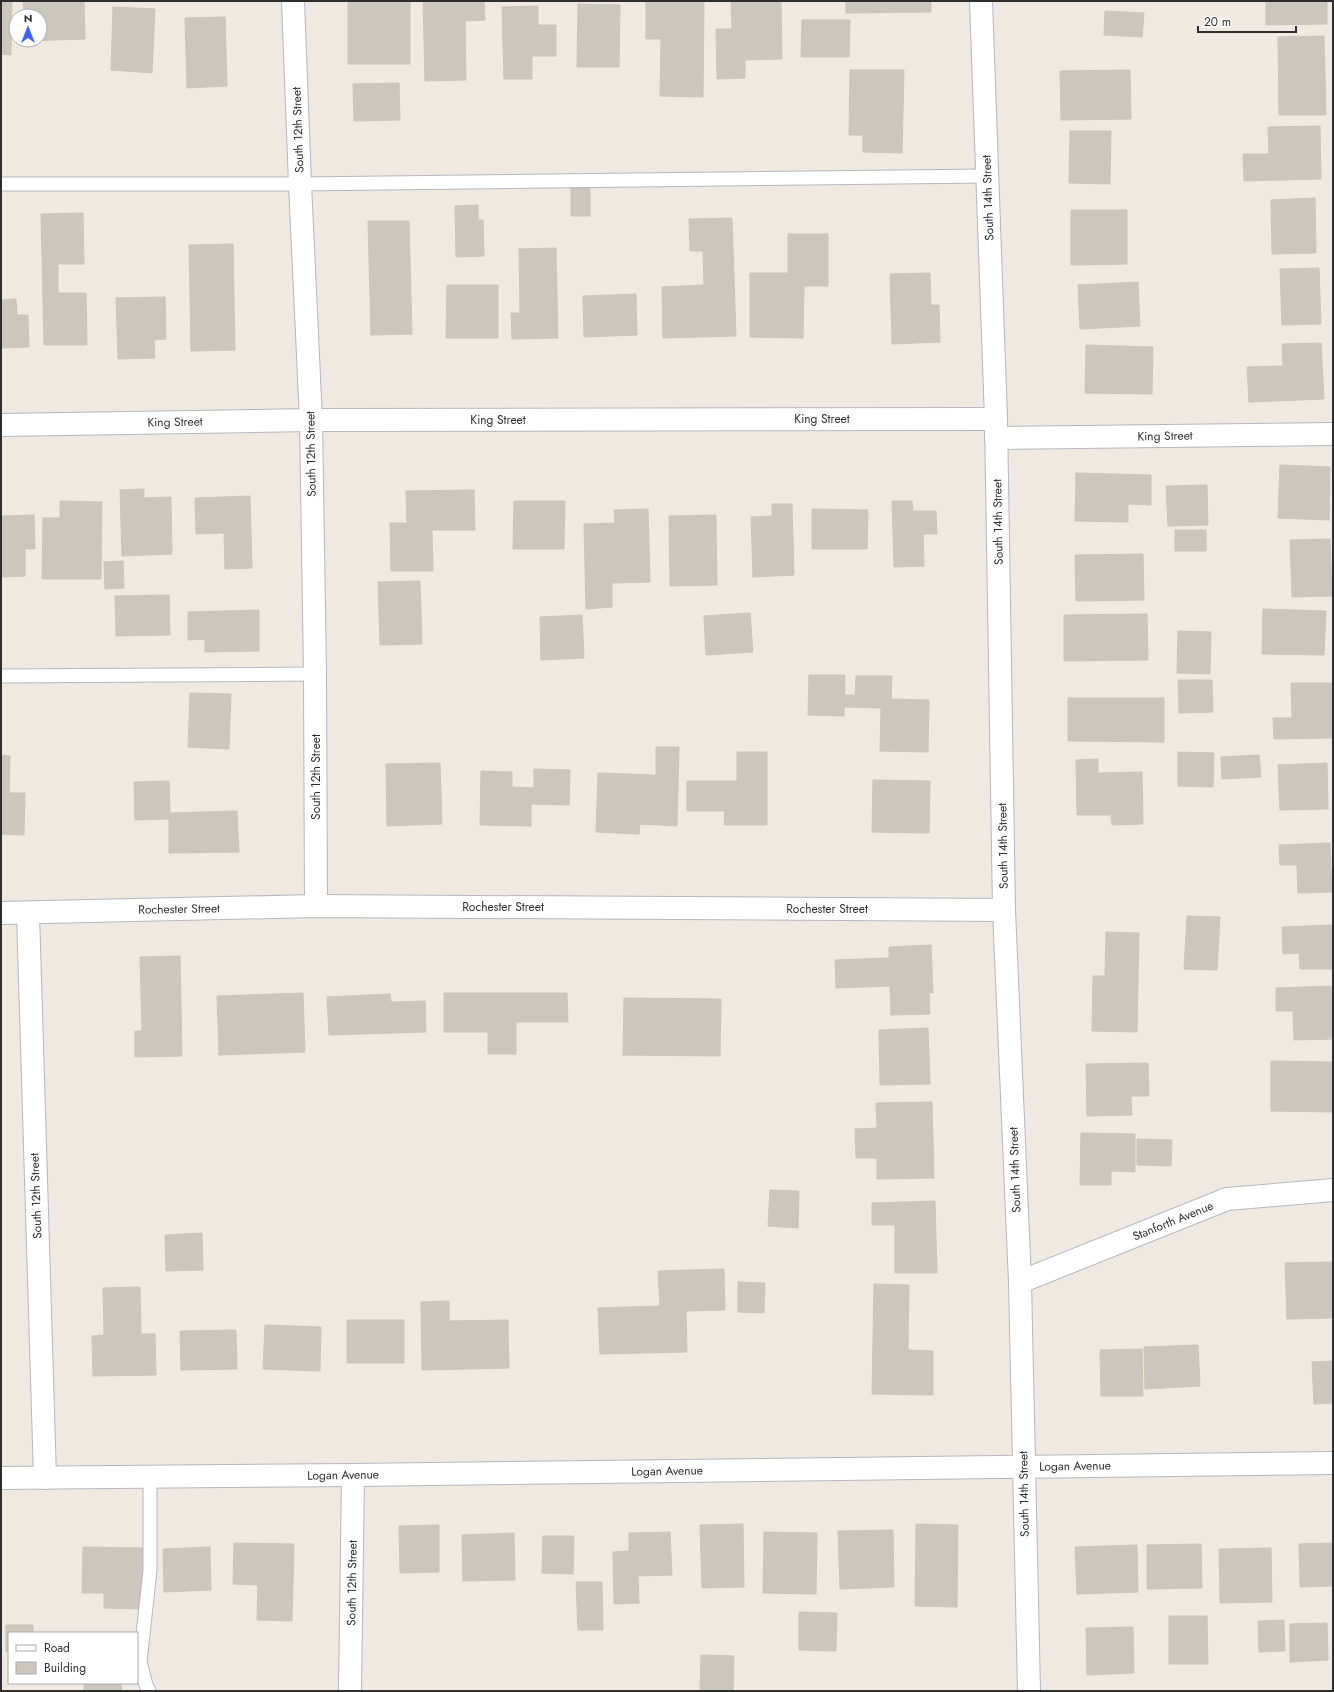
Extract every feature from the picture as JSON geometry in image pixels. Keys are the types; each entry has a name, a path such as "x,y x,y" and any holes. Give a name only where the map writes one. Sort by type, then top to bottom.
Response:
{"street":[{"name":"South 12th Street","path":"293,1 311,420 315,674 316,906"},
{"name":"South 14th Street","path":"981,1 996,429 1004,910 1020,1282 1029,1691"},
{"name":"King Street","path":"1,425 311,420 1333,434"},
{"name":"Rochester Street","path":"1,913 316,906 1004,910"},
{"name":"South 12th Street","path":"28,913 45,1478"},
{"name":"Stanforth Avenue","path":"1020,1282 1227,1199 1333,1190"},
{"name":"Logan Avenue","path":"1,1478 1333,1463"},
{"name":"South 12th Street","path":"350,1691 353,1475"}],"lane":[{"path":"1,184 300,184 987,176"},
{"path":"1,676 315,674"},
{"path":"150,1477 150,1570 140,1662 146,1685 150,1691"}],"building":[{"path":"1,1 12,1 12,8 8,8 8,48 11,48 11,55 1,54"},
{"path":"23,1 84,1 85,39 48,40 48,8 23,8"},
{"path":"348,1 410,1 410,64 348,64"},
{"path":"423,1 484,1 485,20 465,21 466,80 425,81"},
{"path":"646,1 704,1 703,97 660,96 661,39 646,39"},
{"path":"731,1 781,1 782,59 745,60 745,78 717,79 716,29 732,29"},
{"path":"846,1 931,1 931,12 846,13"},
{"path":"1266,1 1327,1 1327,24 1266,25"},
{"path":"578,4 620,5 619,67 577,67"},
{"path":"538,6 538,25 556,25 556,56 532,56 532,79 504,79 502,7"},
{"path":"113,7 155,9 152,73 111,70"},
{"path":"1105,11 1144,13 1142,37 1104,35"},
{"path":"225,17 227,86 187,88 185,18"},
{"path":"802,20 850,20 849,57 801,57"},
{"path":"1324,36 1326,115 1279,115 1278,37"},
{"path":"850,70 904,70 902,153 863,152 863,135 849,135"},
{"path":"1130,70 1131,119 1061,120 1060,71"},
{"path":"399,83 400,120 354,121 353,84"},
{"path":"1320,126 1321,179 1244,181 1243,154 1269,154 1268,127"},
{"path":"1070,131 1111,131 1110,184 1069,183"},
{"path":"571,187 590,187 590,216 571,216"},
{"path":"1315,198 1316,253 1272,254 1271,200"},
{"path":"478,205 478,220 483,220 484,256 456,257 455,206"},
{"path":"1071,210 1127,210 1127,264 1071,265"},
{"path":"83,213 84,264 58,264 58,293 86,293 87,345 44,345 41,214"},
{"path":"732,218 736,336 663,338 662,287 704,285 703,251 690,251 689,219"},
{"path":"368,221 409,221 412,334 371,335"},
{"path":"788,234 828,234 828,286 804,286 803,338 750,337 750,273 788,273"},
{"path":"233,244 235,350 191,351 189,245"},
{"path":"556,248 558,338 512,339 511,313 520,313 519,249"},
{"path":"1319,268 1321,324 1282,325 1280,269"},
{"path":"930,273 931,305 939,305 940,342 892,344 890,274"},
{"path":"1138,282 1140,326 1080,329 1078,285"},
{"path":"447,285 498,285 498,338 446,338"},
{"path":"636,294 637,335 584,337 583,296"},
{"path":"165,297 166,339 154,340 155,358 118,359 116,298"},
{"path":"16,299 17,315 28,315 29,347 1,348 1,300"},
{"path":"1321,343 1324,399 1249,402 1247,367 1283,366 1282,344"},
{"path":"1086,345 1153,347 1152,394 1085,393"},
{"path":"1280,465 1330,467 1329,520 1278,518"},
{"path":"1076,473 1151,475 1151,505 1128,504 1128,522 1075,521"},
{"path":"1207,485 1208,525 1168,526 1166,486"},
{"path":"144,489 144,498 171,497 172,554 122,556 120,490"},
{"path":"474,490 475,530 432,530 433,571 391,571 390,523 407,523 406,491"},
{"path":"250,496 252,568 225,569 224,533 196,534 195,498"},
{"path":"60,501 102,502 101,579 42,579 43,518 60,518"},
{"path":"514,501 565,501 564,549 513,549"},
{"path":"892,501 912,501 913,511 936,511 937,534 923,534 924,566 894,567"},
{"path":"772,504 792,504 794,575 753,577 751,517 772,516"},
{"path":"648,509 650,582 612,583 612,607 586,609 584,524 615,523 614,510"},
{"path":"812,509 868,510 867,549 812,549"},
{"path":"34,515 35,549 25,549 25,576 1,577 1,516"},
{"path":"716,515 717,585 670,586 669,516"},
{"path":"1175,530 1206,530 1206,551 1175,551"},
{"path":"1330,539 1332,596 1292,597 1290,540"},
{"path":"1143,554 1144,600 1076,601 1075,555"},
{"path":"123,561 124,588 105,589 104,562"},
{"path":"420,581 422,644 380,645 378,582"},
{"path":"169,595 170,635 116,636 115,596"},
{"path":"1263,609 1326,611 1324,655 1262,654"},
{"path":"259,610 259,651 205,652 205,639 188,640 188,612"},
{"path":"750,613 753,652 706,655 704,616"},
{"path":"1147,614 1148,660 1064,661 1064,615"},
{"path":"582,615 584,658 541,660 540,617"},
{"path":"1178,631 1211,632 1210,674 1177,673"},
{"path":"809,675 845,675 844,716 808,715"},
{"path":"856,676 892,676 891,699 929,700 928,752 880,751 881,708 845,707 845,695 855,695"},
{"path":"1178,680 1212,680 1213,712 1179,713"},
{"path":"1291,683 1332,683 1332,738 1274,739 1273,718 1292,718"},
{"path":"190,693 231,694 229,749 188,747"},
{"path":"1068,698 1164,698 1164,742 1068,741"},
{"path":"656,747 679,747 677,826 640,824 639,834 596,832 598,773 656,775"},
{"path":"737,752 767,752 767,825 724,825 725,811 687,811 687,781 737,781"},
{"path":"1178,752 1214,753 1213,787 1178,786"},
{"path":"1,755 10,756 9,793 25,793 24,835 1,834"},
{"path":"1259,755 1261,777 1222,779 1221,757"},
{"path":"1098,759 1098,773 1142,772 1143,824 1112,825 1111,815 1077,815 1076,760"},
{"path":"440,763 442,824 387,826 386,764"},
{"path":"1327,763 1328,809 1280,810 1278,765"},
{"path":"534,769 570,770 569,805 531,804 531,826 480,825 481,771 512,772 512,787 534,788"},
{"path":"873,780 930,781 929,833 872,832"},
{"path":"169,781 170,813 237,811 239,852 169,853 169,819 135,820 134,782"},
{"path":"1330,843 1332,892 1298,893 1297,865 1280,865 1279,845"},
{"path":"1187,916 1220,917 1217,970 1184,969"},
{"path":"1333,925 1333,969 1300,969 1299,953 1283,954 1282,927"},
{"path":"1106,932 1139,933 1137,1032 1092,1031 1093,976 1105,976"},
{"path":"931,945 933,993 929,993 930,1014 891,1015 890,986 836,988 835,960 889,958 889,947"},
{"path":"180,956 182,1056 135,1057 135,1031 142,1031 140,957"},
{"path":"1331,986 1333,1039 1294,1040 1293,1011 1276,1011 1276,988"},
{"path":"303,993 305,1052 219,1055 217,996"},
{"path":"444,993 567,993 568,1022 516,1022 516,1054 488,1054 488,1032 444,1032"},
{"path":"390,994 391,1002 425,1001 426,1032 329,1035 327,997"},
{"path":"624,998 721,999 720,1056 623,1055"},
{"path":"928,1028 930,1084 880,1085 879,1030"},
{"path":"1271,1061 1333,1062 1333,1112 1271,1111"},
{"path":"1148,1063 1149,1096 1131,1096 1132,1115 1087,1116 1086,1064"},
{"path":"932,1102 934,1178 877,1179 877,1158 856,1158 855,1129 877,1128 876,1103"},
{"path":"1081,1133 1135,1134 1135,1172 1111,1171 1111,1185 1080,1185"},
{"path":"1137,1139 1172,1140 1171,1166 1137,1165"},
{"path":"770,1190 799,1191 798,1228 768,1226"},
{"path":"935,1201 937,1273 895,1273 895,1225 872,1225 872,1203"},
{"path":"202,1233 203,1270 166,1271 165,1235"},
{"path":"1332,1262 1333,1318 1287,1319 1285,1263"},
{"path":"724,1269 725,1310 686,1311 687,1352 600,1354 598,1308 660,1306 658,1271"},
{"path":"738,1282 765,1283 764,1313 738,1312"},
{"path":"874,1284 909,1285 908,1350 933,1351 933,1395 872,1394"},
{"path":"140,1287 141,1334 155,1334 156,1375 93,1376 92,1336 104,1335 103,1288"},
{"path":"449,1301 449,1321 508,1320 509,1368 422,1370 421,1302"},
{"path":"347,1320 404,1320 404,1363 347,1363"},
{"path":"265,1325 321,1327 320,1371 263,1369"},
{"path":"236,1330 237,1369 181,1370 180,1331"},
{"path":"1198,1345 1200,1386 1145,1389 1144,1347"},
{"path":"1142,1349 1143,1396 1101,1396 1100,1350"},
{"path":"1333,1361 1333,1403 1314,1404 1312,1362"},
{"path":"743,1524 744,1587 702,1588 700,1525"},
{"path":"916,1524 958,1525 957,1607 915,1606"},
{"path":"439,1525 439,1572 400,1573 399,1526"},
{"path":"893,1530 894,1587 840,1589 838,1531"},
{"path":"670,1532 672,1575 638,1576 639,1603 614,1604 613,1552 629,1551 629,1533"},
{"path":"764,1532 817,1533 816,1594 763,1593"},
{"path":"514,1533 515,1580 463,1581 462,1535"},
{"path":"543,1536 574,1536 573,1574 542,1573"},
{"path":"234,1543 294,1544 292,1621 257,1620 258,1585 233,1584"},
{"path":"1333,1543 1333,1586 1300,1587 1299,1544"},
{"path":"1201,1544 1202,1588 1147,1589 1147,1545"},
{"path":"1137,1545 1138,1592 1077,1594 1075,1547"},
{"path":"83,1547 145,1548 144,1609 104,1608 104,1593 82,1593"},
{"path":"210,1547 211,1590 164,1592 163,1549"},
{"path":"1271,1548 1272,1602 1220,1603 1219,1549"},
{"path":"576,1582 602,1582 603,1630 578,1630"},
{"path":"799,1612 837,1613 836,1651 799,1650"},
{"path":"1169,1616 1207,1616 1208,1664 1169,1664"},
{"path":"1284,1620 1285,1651 1259,1652 1258,1621"},
{"path":"1327,1623 1328,1660 1290,1662 1290,1624"},
{"path":"6,1625 33,1625 33,1632 8,1632 8,1652 6,1652"},
{"path":"1133,1627 1134,1673 1087,1675 1086,1628"},
{"path":"701,1655 734,1656 733,1691 700,1691"},
{"path":"84,1684 121,1684 122,1691 84,1691"}]}
